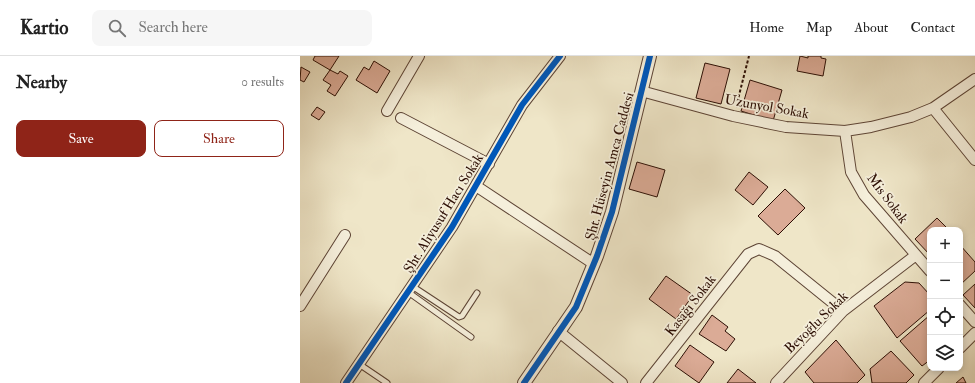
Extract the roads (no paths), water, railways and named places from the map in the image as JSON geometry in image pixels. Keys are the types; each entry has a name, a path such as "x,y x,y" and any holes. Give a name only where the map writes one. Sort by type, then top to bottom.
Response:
{"street":[{"path":"387,111 419,56"},
{"name":"Şht. Aliyusuf Hacı Sokak","path":"346,383 452,227 522,105 560,56"},
{"name":"Şht. Hüseyin Amca Caddesi","path":"524,383 576,306 594,264 612,212 650,56"},
{"name":"Uzunyol Sokak","path":"641,91 733,116 786,127 845,131 871,127 911,117 933,108 975,79"},
{"path":"933,108 975,160"},
{"path":"401,118 489,164"},
{"name":"Mis Sokak","path":"845,131 852,172 864,195 927,268"},
{"path":"476,186 594,264"},
{"path":"300,306 345,235"},
{"name":"Kasağı Sokak","path":"646,383 748,254 759,248 776,256 843,311"},
{"name":"Beyoğlu Sokak","path":"776,383 843,311 916,255"},
{"path":"963,308 975,322"},
{"path":"558,331 622,383"},
{"path":"963,345 975,333"},
{"path":"924,383 936,371"}],"lane":[{"path":"410,289 459,317 462,316 478,293"},
{"path":"410,289 471,337"},
{"path":"359,364 387,383"}]}
